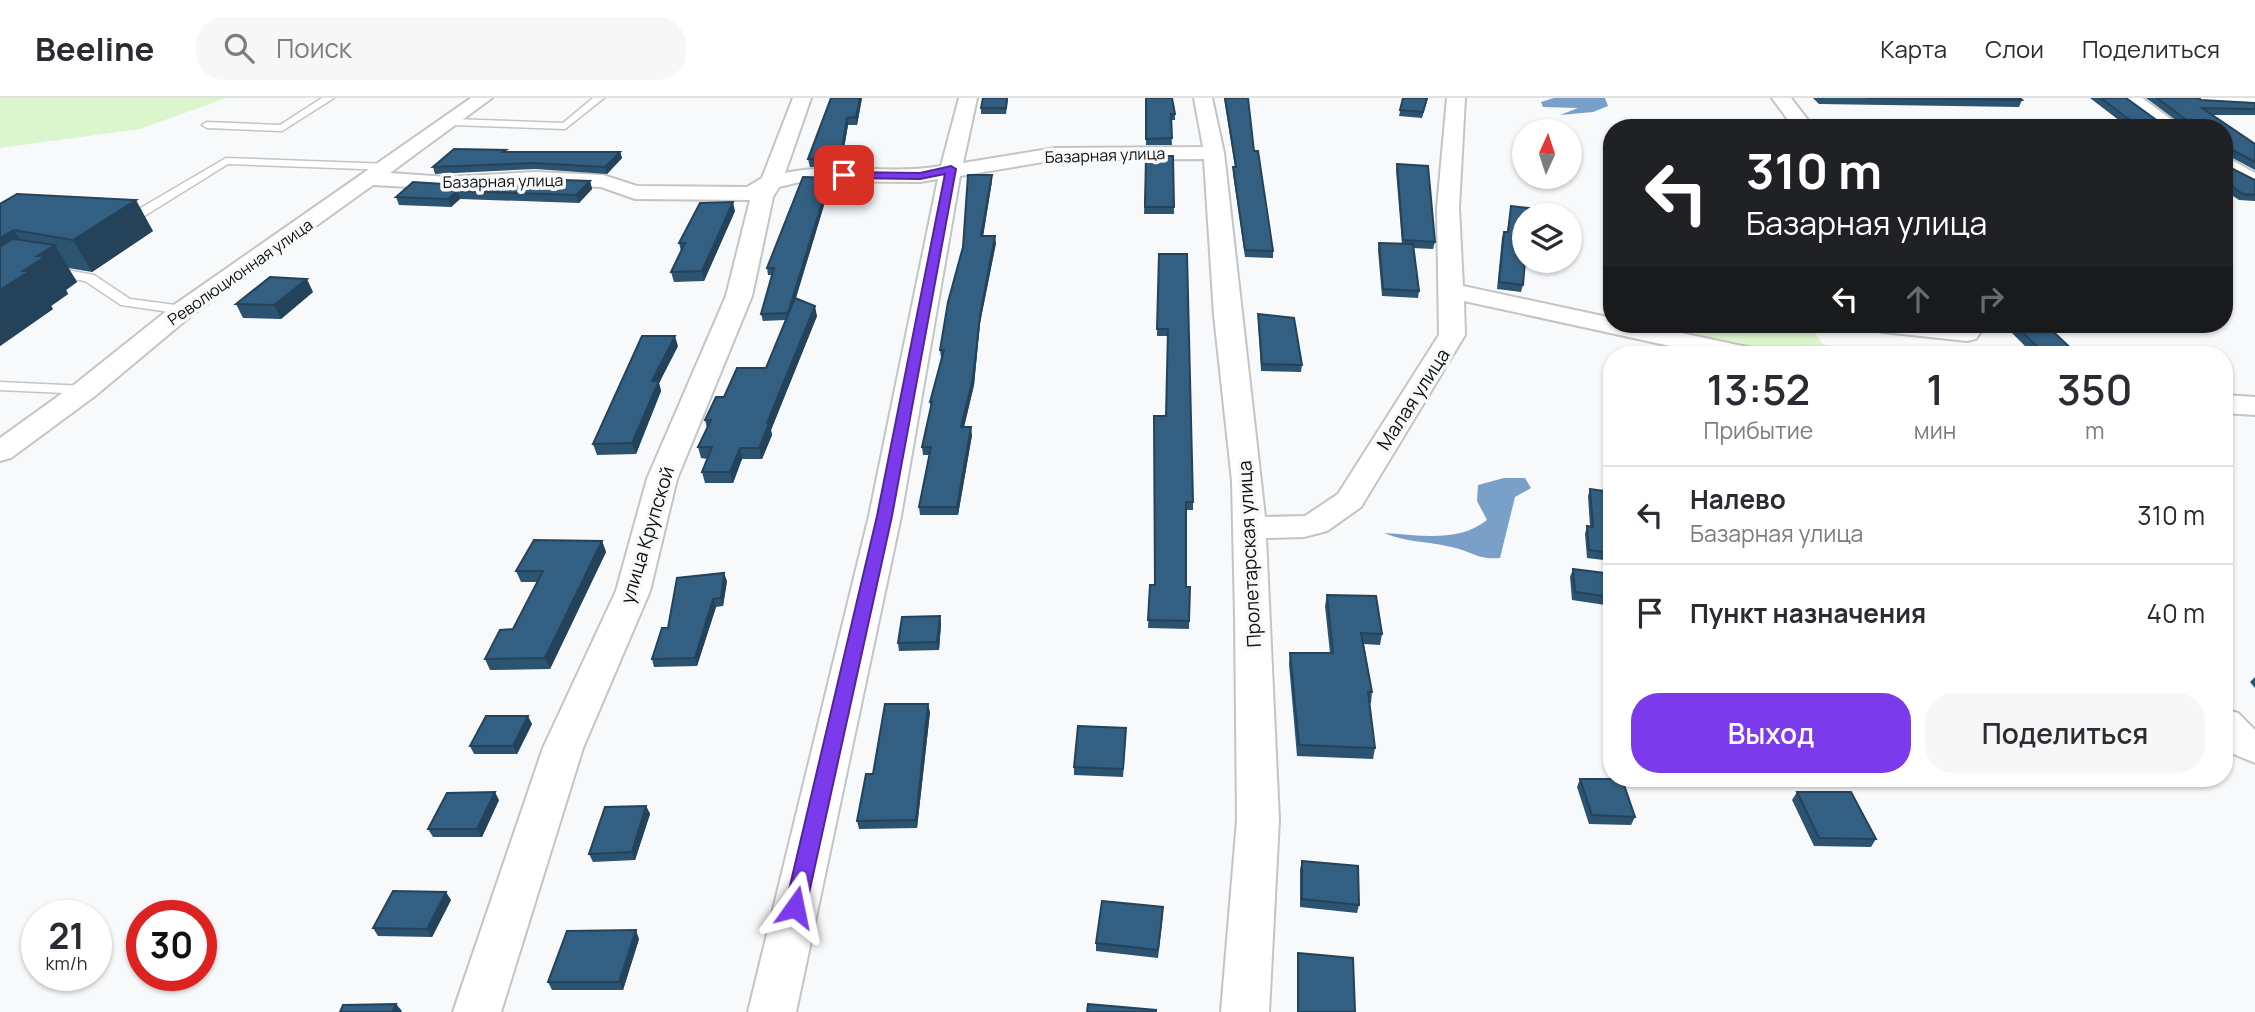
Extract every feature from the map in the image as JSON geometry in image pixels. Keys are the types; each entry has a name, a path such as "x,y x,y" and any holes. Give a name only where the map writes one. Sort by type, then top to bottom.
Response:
{"street":[{"name":"Революционная улица","path":"0,452 85,390 183,310 381,173 483,98"},
{"name":"улица Крупской","path":"477,1012 563,748 633,592 662,479 739,296 762,197 771,182 802,98"},
{"path":"772,1012 885,516 951,169 968,98"},
{"name":"Пролетарская улица","path":"1203,98 1214,153 1250,527 1258,820 1245,1012"},
{"name":"Малая улица","path":"1250,527 1310,527 1334,516 1350,500 1419,384 1447,347 1452,335 1448,208 1456,98"},
{"path":"1781,98 1797,119"},
{"path":"2129,98 2160,119"},
{"path":"2199,98 2255,100"},
{"name":"Базарная улица","path":"381,173 447,183 535,178 603,181 635,192 719,195 752,193 771,182 804,175 920,176 1055,154 1214,153"},
{"path":"2233,168 2255,182"},
{"path":"1451,291 1603,318"},
{"path":"1681,333 1720,346"},
{"path":"2233,405 2255,406"}],"lane":[{"path":"206,125 282,128 330,98"},
{"path":"451,122 565,126 599,98"},
{"path":"107,216 134,217 226,161 381,173"},
{"path":"33,269 89,278 126,302 183,310"},
{"path":"0,386 85,390"}],"green space":[{"path":"0,98 226,98 140,129 0,148"},
{"path":"1697,333 1815,333 1822,344 1829,346 1723,345 1695,338"}],"water":[{"path":"1554,98 1605,98 1608,106 1593,112 1560,115 1578,108 1543,107 1541,102"},
{"path":"1504,478 1525,478 1531,488 1515,497 1500,558 1486,558 1442,545 1402,539 1384,533 1438,536 1476,527 1487,520 1477,501 1478,485"}],"building":[{"path":"831,98 860,98 856,117 847,118 840,158 808,159"},
{"path":"983,98 1007,98 1006,108 981,108"},
{"path":"1146,98 1172,98 1175,114 1171,114 1172,138 1146,139"},
{"path":"1225,98 1248,98 1254,151 1258,151 1273,251 1245,250"},
{"path":"1403,98 1427,98 1423,112 1400,110"},
{"path":"1867,98 2020,98 2022,100"},
{"path":"2101,98 2126,98 2155,119 2128,119"},
{"path":"2157,98 2199,98 2255,103 2255,109 2202,108 2218,119 2185,119"},
{"path":"2233,129 2255,144 2255,162 2233,150"},
{"path":"454,149 506,150 503,152 620,152 605,167 533,163 433,167"},
{"path":"1146,156 1173,156 1174,207 1145,207"},
{"path":"1397,164 1428,166 1435,242 1403,240"},
{"path":"2233,169 2255,180 2255,195 2243,194 2233,187"},
{"path":"968,175 992,175 981,236 995,236 980,316 973,378 961,427 971,427 957,507 919,507 931,447 922,447 930,402 944,350 940,350 948,302 963,247"},
{"path":"803,177 836,178 835,186 827,186 788,313 761,314 774,268 767,268"},
{"path":"533,179 590,181 576,195 457,191 448,199 396,197 413,182 444,184"},
{"path":"17,194 136,200 73,240 14,230 0,238 0,204"},
{"path":"733,202 702,271 671,272 685,243 679,243 700,203"},
{"path":"1512,206 1512,273 1524,273 1523,285 1499,282 1504,232 1508,232"},
{"path":"13,239 55,245 37,256 46,256 23,271 30,271 0,290 0,247"},
{"path":"1379,243 1413,244 1419,291 1383,289"},
{"path":"1159,254 1187,254 1193,502 1186,502 1186,587 1190,587 1189,621 1148,620 1150,585 1155,585 1154,416 1166,416 1168,329 1157,329"},
{"path":"270,277 307,279 274,305 236,304"},
{"path":"795,298 815,306 759,448 740,448 730,472 702,472 712,447 698,447 711,420 705,420 716,397 724,397 737,368 766,368"},
{"path":"1258,314 1294,318 1302,365 1262,364"},
{"path":"2023,333 2055,333 2068,346 2037,346"},
{"path":"642,336 675,336 652,381 659,381 632,443 593,444"},
{"path":"1590,489 1603,491 1603,552 1589,550 1587,526 1593,527"},
{"path":"534,540 602,541 545,658 485,659 500,630 513,629 543,571 516,571"},
{"path":"1573,569 1603,573 1603,596 1575,592"},
{"path":"724,573 721,598 713,599 695,658 652,659 662,628 668,628 677,578"},
{"path":"1327,595 1376,596 1382,634 1361,633 1372,692 1368,692 1375,748 1299,745 1290,653 1333,653"},
{"path":"940,616 937,642 898,643 902,617"},
{"path":"885,704 928,704 916,820 857,821 866,774 873,774"},
{"path":"486,716 528,716 513,746 470,746"},
{"path":"1078,726 1126,728 1123,769 1074,767"},
{"path":"1580,779 1603,779 1603,787 1625,787 1635,817 1592,815"},
{"path":"495,792 477,829 428,829 447,793"},
{"path":"1797,792 1851,792 1876,839 1819,838"},
{"path":"646,806 632,852 589,854 605,807"},
{"path":"1302,861 1358,866 1359,905 1302,899"},
{"path":"393,891 446,892 427,929 373,928"},
{"path":"1102,901 1163,907 1158,950 1096,943"},
{"path":"636,930 619,982 548,982 567,931"},
{"path":"1298,953 1353,958 1355,1012 1298,1012"},
{"path":"396,1004 392,1012 340,1012 343,1005"},
{"path":"1088,1004 1156,1010 1156,1012 1087,1012"}],"route":[{"path":"795,907 885,516 951,169 920,176 844,175"}]}
